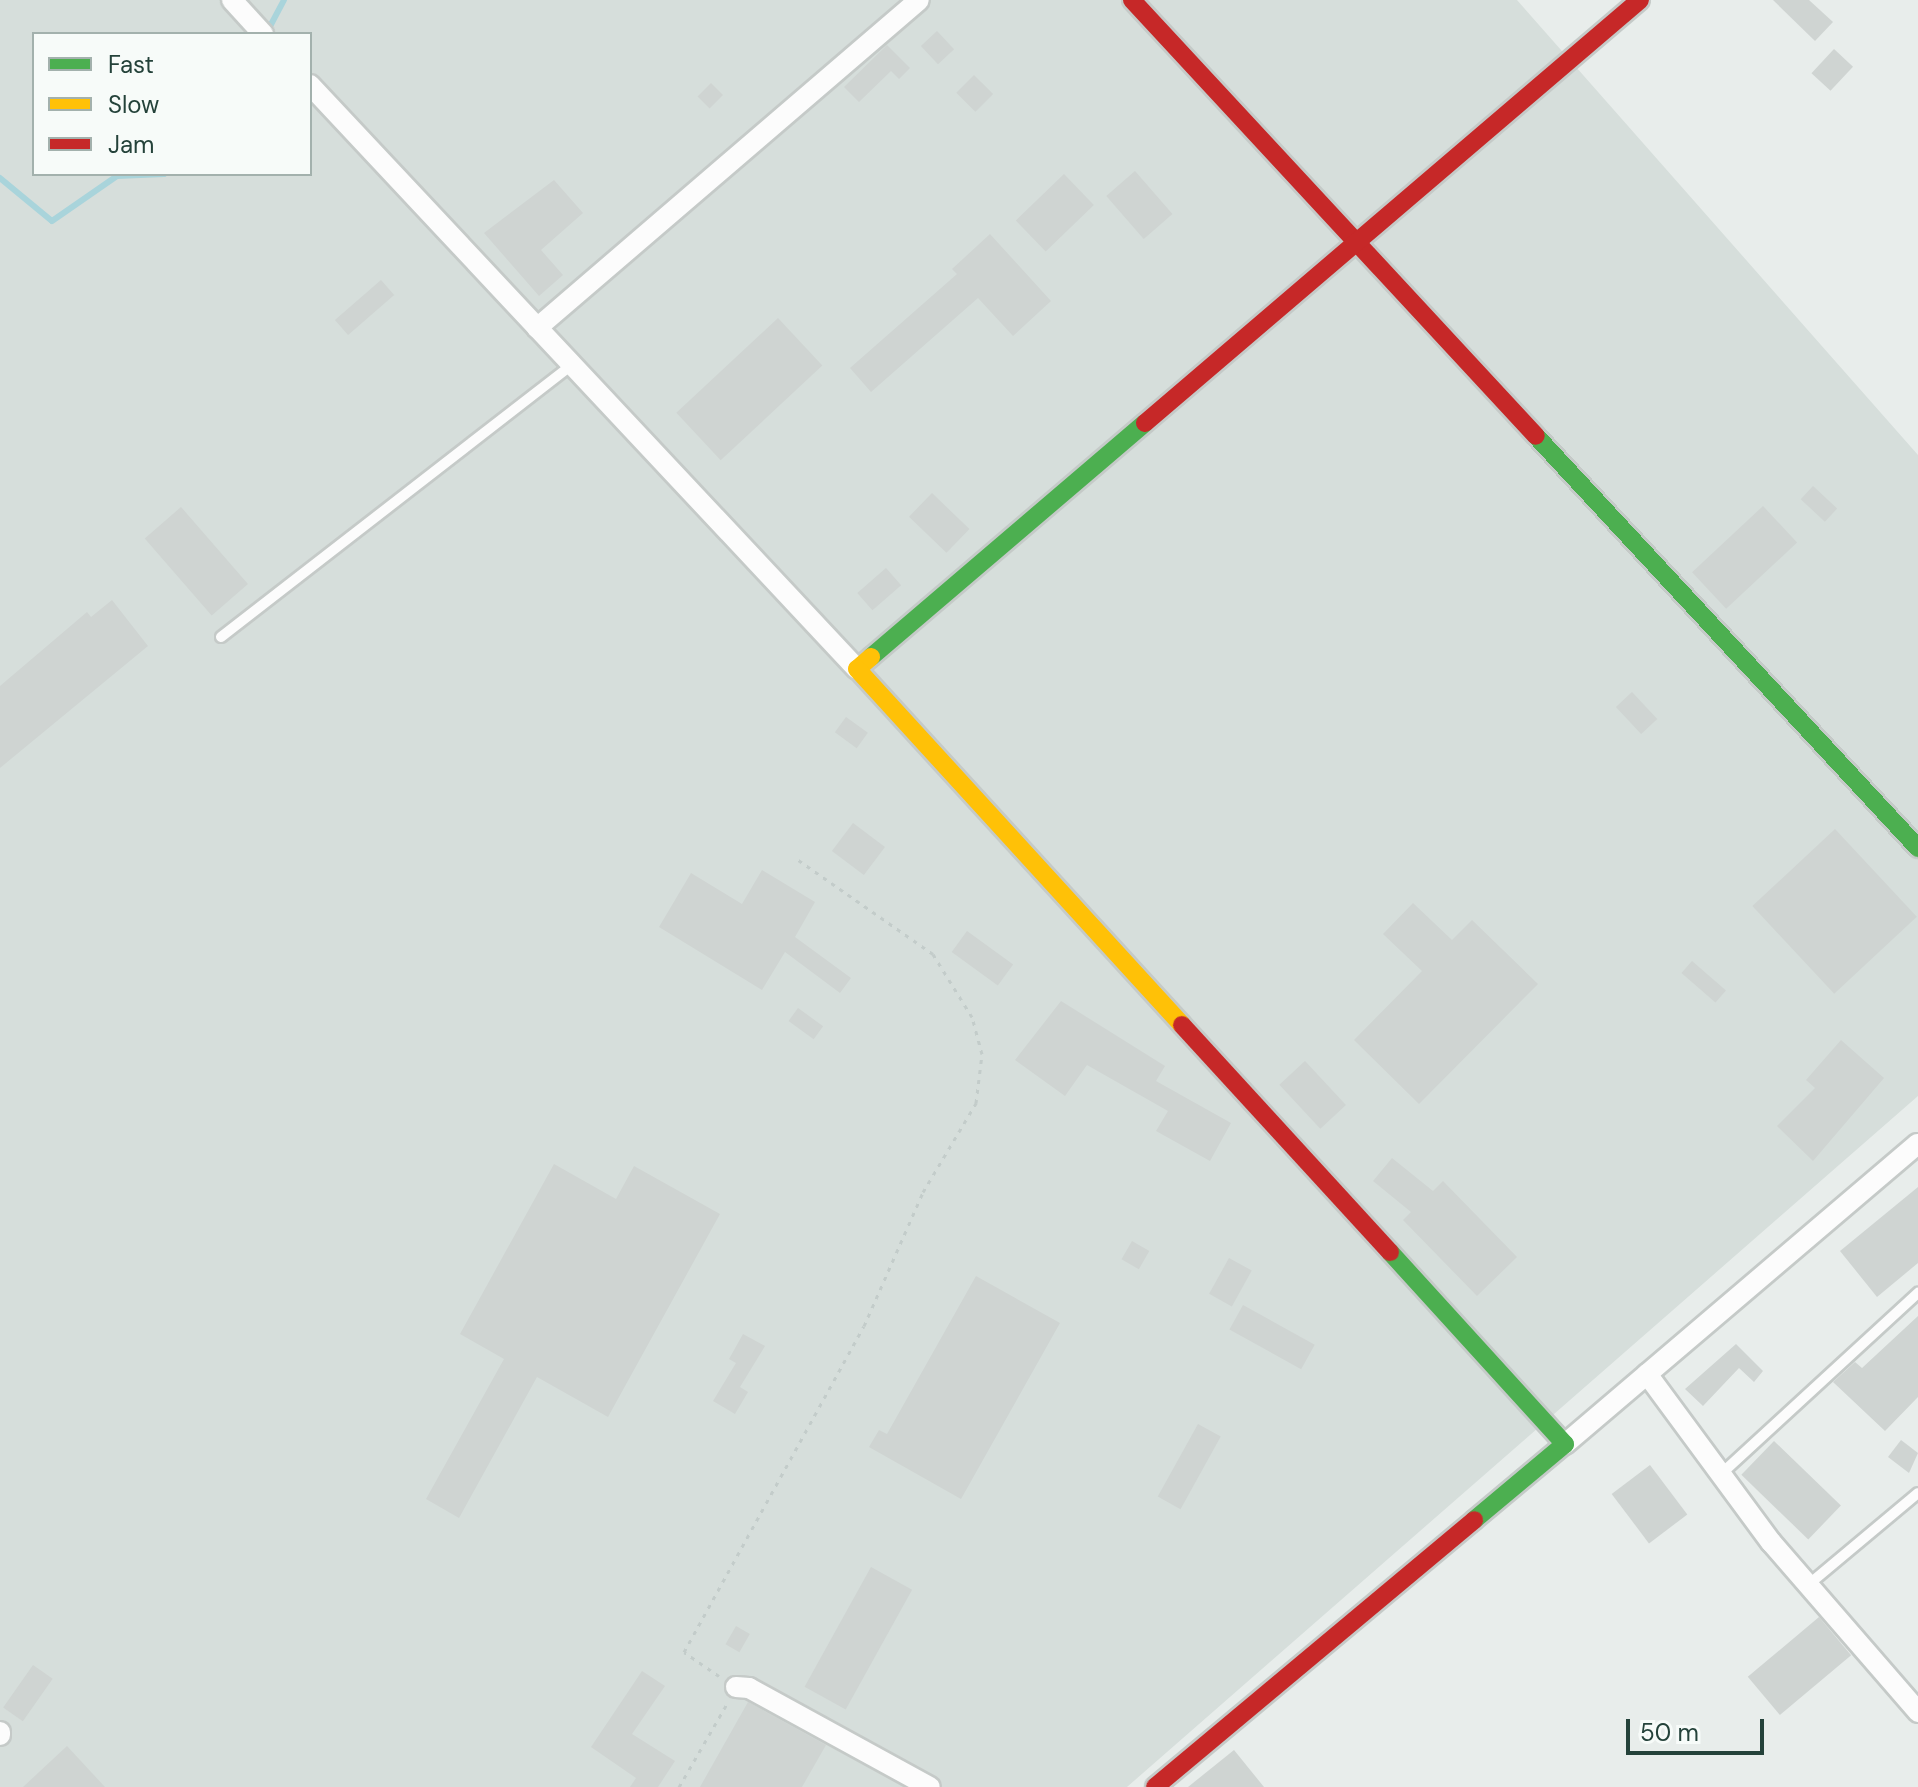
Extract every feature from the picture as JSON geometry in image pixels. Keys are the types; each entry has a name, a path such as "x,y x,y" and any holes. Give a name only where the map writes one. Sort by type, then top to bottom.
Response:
{"street":[{"path":"232,0 261,32"},
{"path":"537,328 919,0"},
{"path":"1132,0 1359,240 1918,848"},
{"path":"857,669 1640,0"},
{"path":"312,87 857,669 1565,1444"},
{"path":"1155,1787 1918,1144"},
{"path":"1647,1374 1808,1585 1918,1712"},
{"path":"736,1687 930,1787"}],"lane":[{"path":"221,637 572,365"},
{"path":"1721,1474 1918,1293"},
{"path":"1808,1585 1918,1493"}],"path":[{"path":"679,1787 736,1687 684,1652 864,1326 923,1192 976,1103 982,1054 972,1017 933,954 794,857"}],"shaded area":[{"path":"0,0 1517,0 1918,455 1918,1096 1127,1787 0,1787"}],"building":[{"path":"1773,0 1809,0 1833,22 1815,41"},
{"path":"937,31 954,49 938,64 921,46"},
{"path":"887,45 910,68 899,79 891,71 859,102 844,87"},
{"path":"1834,49 1853,67 1831,91 1811,73"},
{"path":"974,75 993,94 975,112 956,93"},
{"path":"711,83 723,95 710,108 698,96"},
{"path":"1135,171 1172,214 1144,239 1106,196"},
{"path":"1064,174 1094,205 1046,251 1016,221"},
{"path":"554,180 583,213 541,250 563,275 539,296 484,233"},
{"path":"990,234 1051,301 1013,336 978,298 871,392 850,368 957,274 952,269"},
{"path":"381,280 394,295 348,335 335,320"},
{"path":"778,318 822,366 721,460 676,413"},
{"path":"1813,486 1837,509 1825,522 1801,499"},
{"path":"932,493 969,529 946,553 909,517"},
{"path":"1763,506 1797,543 1726,609 1692,572"},
{"path":"181,507 248,584 212,615 145,538"},
{"path":"886,568 901,585 872,610 857,593"},
{"path":"112,600 148,646 0,768 0,686 87,612 91,617"},
{"path":"1632,692 1657,719 1641,734 1616,707"},
{"path":"846,717 868,733 857,748 835,732"},
{"path":"853,823 885,847 864,875 832,851"},
{"path":"1835,829 1917,917 1834,994 1752,906"},
{"path":"762,870 815,902 795,937 851,978 840,993 785,952 762,990 659,927 691,873 742,904"},
{"path":"1413,903 1452,940 1472,920 1538,984 1419,1104 1354,1040 1422,971 1383,934"},
{"path":"967,931 1013,965 998,986 952,952"},
{"path":"1692,961 1726,991 1715,1003 1682,973"},
{"path":"1061,1001 1165,1066 1156,1081 1231,1123 1210,1161 1156,1131 1168,1111 1087,1065 1065,1096 1015,1060"},
{"path":"798,1008 823,1026 814,1039 789,1021"},
{"path":"1841,1040 1884,1078 1813,1161 1777,1126 1815,1088 1806,1080"},
{"path":"1305,1061 1346,1105 1320,1129 1279,1085"},
{"path":"1392,1158 1433,1191 1443,1181 1517,1257 1477,1296 1403,1220 1411,1212 1373,1181"},
{"path":"554,1164 616,1199 634,1166 720,1214 608,1417 537,1377 459,1518 426,1499 504,1359 460,1334"},
{"path":"1918,1187 1918,1263 1877,1297 1840,1251"},
{"path":"1132,1241 1149,1251 1139,1269 1122,1259"},
{"path":"1229,1258 1252,1271 1232,1306 1209,1294"},
{"path":"976,1276 1060,1323 961,1499 869,1447 879,1430 887,1434"},
{"path":"1243,1305 1315,1345 1301,1369 1229,1329"},
{"path":"1918,1316 1918,1397 1885,1431 1833,1382 1855,1362 1862,1368"},
{"path":"743,1334 765,1346 740,1387 748,1392 735,1414 713,1401 736,1363 729,1359"},
{"path":"1736,1344 1763,1371 1754,1382 1739,1368 1703,1406 1685,1389"},
{"path":"1198,1424 1221,1437 1181,1509 1158,1497"},
{"path":"1901,1440 1918,1453 1909,1473 1888,1457"},
{"path":"1774,1441 1841,1506 1808,1539 1741,1475"},
{"path":"1650,1465 1687,1515 1649,1543 1612,1494"},
{"path":"871,1567 912,1590 846,1710 805,1687"},
{"path":"1819,1617 1851,1655 1780,1715 1748,1677"},
{"path":"736,1626 750,1634 739,1652 726,1644"},
{"path":"33,1665 53,1679 23,1721 3,1708"},
{"path":"642,1671 665,1686 632,1734 675,1761 658,1787 630,1787 636,1778 591,1747"},
{"path":"748,1702 826,1745 802,1787 700,1787"},
{"path":"67,1746 105,1787 23,1787"},
{"path":"1234,1750 1264,1787 1188,1787"}],"waterway":[{"path":"267,32 284,0"},
{"path":"0,178 52,221 117,176"}],"traffic: fast":[{"path":"871,657 1145,423"},
{"path":"1536,436 1918,848"},
{"path":"1390,1252 1565,1444 1474,1520"}],"traffic: slow":[{"path":"871,657 857,669 1182,1025"}],"traffic: jam":[{"path":"1132,0 1536,436"},
{"path":"1145,423 1640,0"},
{"path":"1182,1025 1390,1252"},
{"path":"1155,1787 1474,1520"}]}
